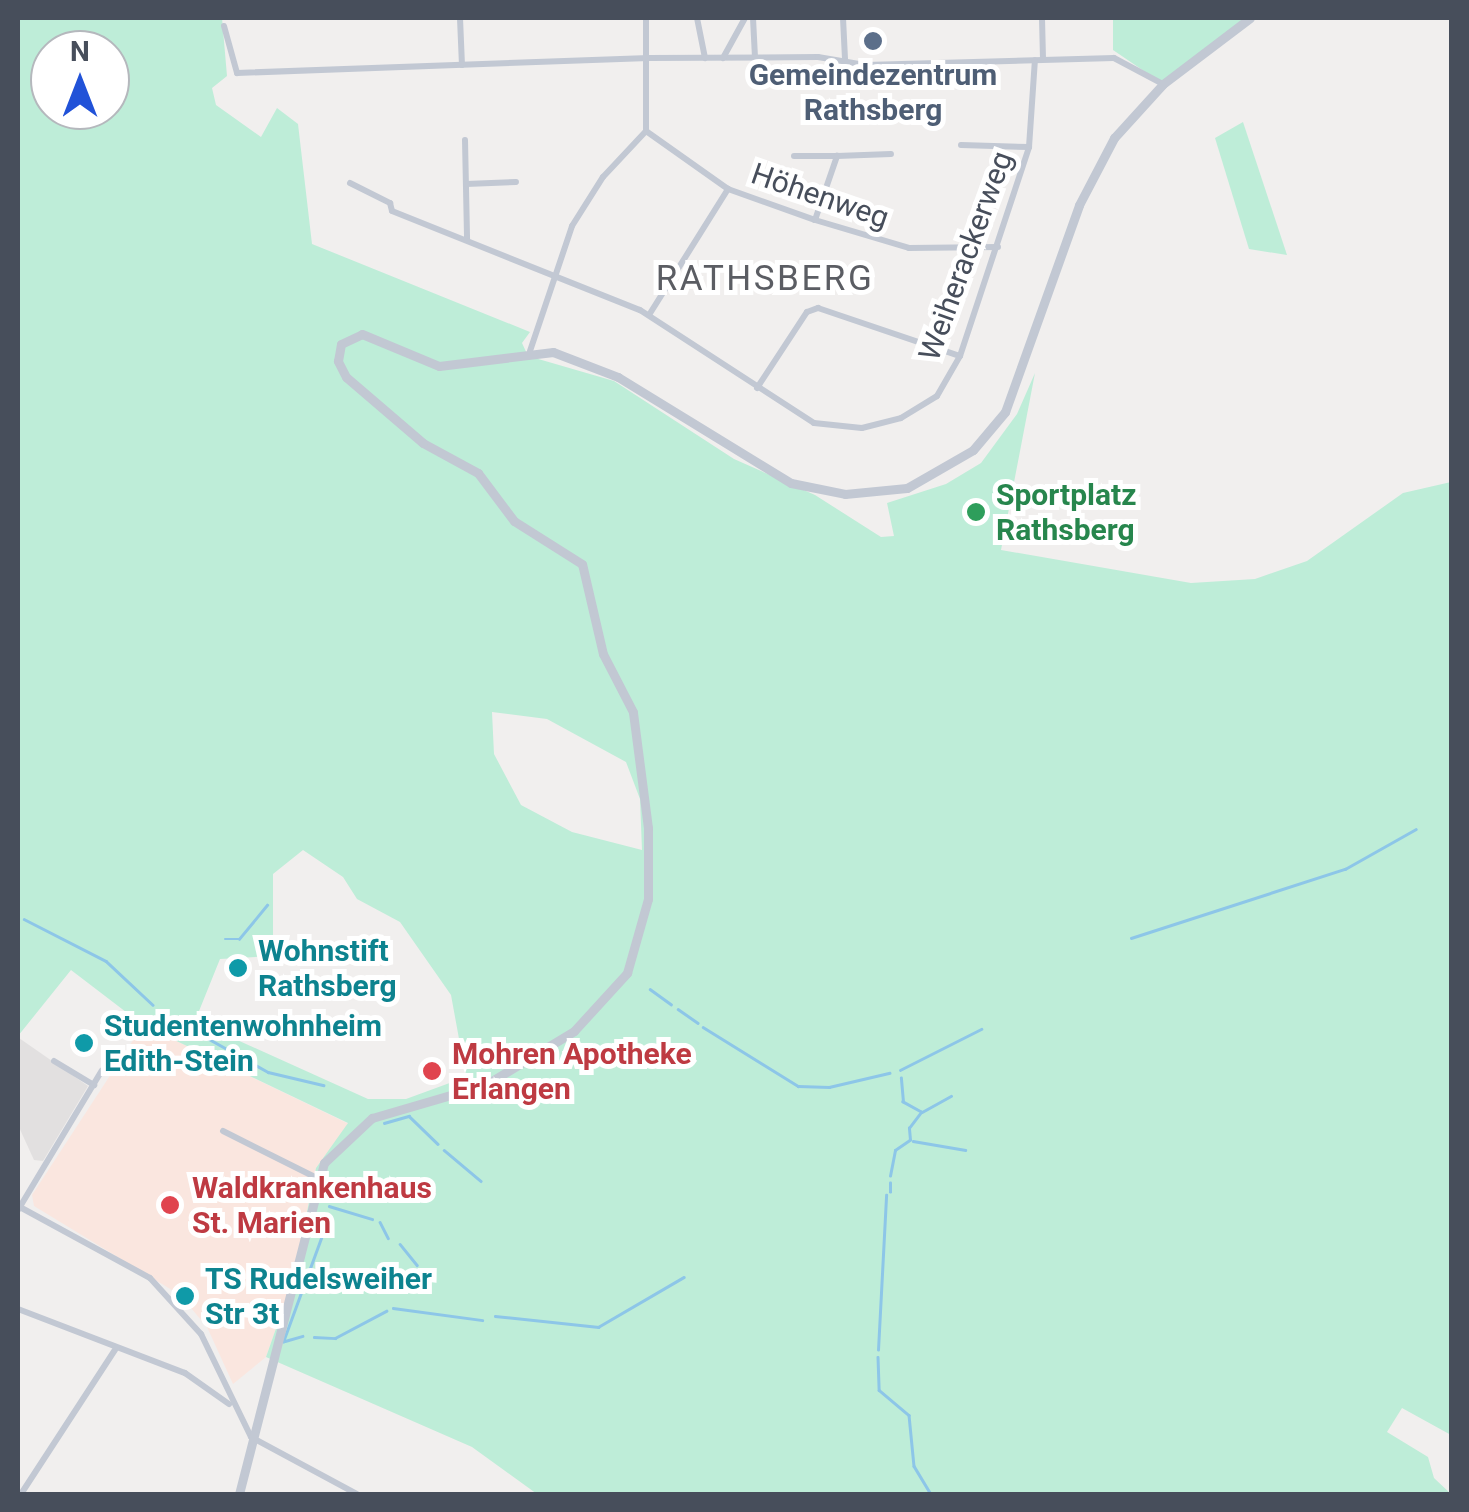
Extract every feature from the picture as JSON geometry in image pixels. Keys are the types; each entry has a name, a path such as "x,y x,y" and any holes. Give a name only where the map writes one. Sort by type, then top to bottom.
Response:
{"street":[{"path":"460,18 462,65"},
{"path":"530,350 572,226 602,177 646,131 646,18"},
{"path":"697,18 705,58"},
{"path":"723,58 745,18"},
{"path":"753,18 755,58"},
{"path":"843,18 846,60"},
{"name":"Weiherackerweg","path":"350,183 392,211 556,272 649,315 814,422 862,428 901,418 937,396 960,356 1029,147 1042,18"},
{"path":"238,1494 300,1267 317,1178 338,1144 372,1118 450,1097 512,1071 602,1007 635,953 650,864 635,726 603,654 588,578 575,554 514,521 478,474 404,426 342,372 338,353 347,338 366,335 439,366 530,350 584,361 618,377 791,483 878,494 935,477 973,450 1005,412 1094,171 1164,84 1250,18"},
{"path":"224,26 236,73 649,58 846,60 866,65 1114,58 1164,84"},
{"name":"Höhenweg","path":"646,131 728,189 815,220 909,248 998,247"},
{"path":"464,140 467,239"},
{"path":"961,144 1029,147"},
{"path":"794,156 891,154"},
{"path":"815,220 837,156"},
{"path":"466,184 516,182"},
{"path":"649,315 728,189"},
{"path":"757,388 807,312 818,308 960,356"},
{"path":"54,1061 94,1084"},
{"path":"102,1070 18,1208 122,1261 179,1304 201,1334 232,1406 252,1437 357,1494"},
{"path":"223,1131 317,1178"},
{"path":"18,1309 185,1373 232,1406"},
{"path":"21,1494 116,1348"}],"shaded area":[{"name":"Waldkrankenhaus St. Marien","path":"143,1025 349,1124 316,1168 293,1280 266,1357 233,1384 207,1327 180,1295 34,1206 32,1195"},
{"path":"19,1038 88,1086 43,1161 34,1160 18,1125"}],"green space":[{"path":"18,18 222,18 227,76 212,88 216,105 261,137 277,108 298,124 312,244 530,332 522,343 528,356 614,381 734,459 815,495 881,537 894,536 887,503 946,484 981,463 1017,414 1035,373 1001,550 1191,583 1255,579 1307,561 1403,493 1451,482 1451,1435 1402,1408 1387,1432 1428,1457 1434,1478 1451,1494 537,1494 472,1447 266,1357 293,1280 316,1168 348,1123 143,1025 71,970 18,1036","holes":["492,712 547,719 626,762 640,799 642,850 572,832 521,805 494,754","303,850 343,877 357,899 400,922 451,995 466,1077 406,1099 368,1099 195,1021 220,959 273,956 273,874"]},
{"path":"1113,18 1250,18 1163,84 1113,50"},
{"path":"1243,122 1287,255 1249,249 1215,138"}],"waterway":[{"path":"1131,938 1345,869 1416,829"},
{"path":"225,939 239,939 267,905"},
{"path":"24,919 106,961 153,1005"},
{"path":"650,989 671,1004"},
{"path":"678,1009 698,1023"},
{"path":"159,1011 268,1072 323,1085"},
{"path":"703,1027 798,1086 829,1087 889,1073"},
{"path":"900,1070 981,1029"},
{"path":"890,1176 895,1150 910,1140 909,1128 921,1112 903,1102 901,1078"},
{"path":"922,1112 951,1096"},
{"path":"384,1123 409,1116 438,1144"},
{"path":"913,1141 965,1150"},
{"path":"444,1150 481,1181"},
{"path":"890,1183 890,1192"},
{"path":"878,1350 886,1195"},
{"path":"329,1206 372,1219"},
{"path":"283,1342 327,1222"},
{"path":"380,1222 388,1238"},
{"path":"400,1244 417,1265"},
{"path":"495,1316 598,1327 684,1277"},
{"path":"393,1308 482,1320"},
{"path":"314,1337 335,1338 386,1311"},
{"path":"285,1341 302,1336"},
{"path":"878,1357 879,1390 909,1415 914,1466 931,1494"}],"place":[{"name":"Gemeindezentrum Rathsberg","path":"873,41"},
{"name":"Sportplatz Rathsberg","path":"976,512"},
{"name":"Wohnstift Rathsberg","path":"238,968"},
{"name":"Studentenwohnheim Edith-Stein","path":"84,1043"},
{"name":"Mohren Apotheke Erlangen","path":"432,1071"},
{"name":"Waldkrankenhaus St. Marien","path":"170,1205"},
{"name":"TS Rudelsweiher Str 3t","path":"185,1296"}],"district":[{"name":"RATHSBERG","path":"765,279"}]}
